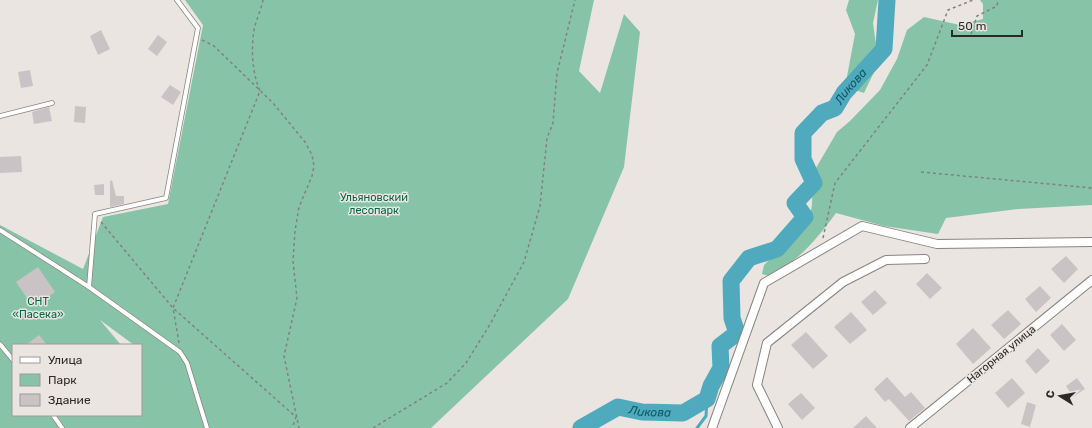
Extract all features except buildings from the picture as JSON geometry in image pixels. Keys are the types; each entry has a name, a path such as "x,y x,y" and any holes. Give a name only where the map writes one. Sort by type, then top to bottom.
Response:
{"street":[{"path":"712,428 764,283 862,226 937,244 1092,242"},
{"path":"778,428 757,385 767,343 843,282 886,260 925,259"},
{"name":"Нагорная улица","path":"910,428 1092,280"}],"lane":[{"path":"89,287 95,214 166,198 198,28 177,0"},
{"path":"0,116 52,103"},
{"path":"0,230 89,287 180,352 187,363 207,428"},
{"path":"0,344 12,359"},
{"path":"54,416 62,428"}],"path":[{"path":"180,352 173,308 260,91 255,78 253,62 254,29 263,0"},
{"path":"373,428 446,383 466,363 489,326 524,262 540,206 547,138 553,123 557,73 575,0"},
{"path":"821,249 835,183 926,65 948,10 973,0"},
{"path":"971,34 977,16 996,6 998,0"},
{"path":"196,37 214,46 273,103 304,142 312,155 314,166 312,176 299,206 295,231 293,261 297,298 284,356 299,428"},
{"path":"921,172 1092,188"},
{"path":"95,214 173,308 296,417"},
{"path":"292,428 296,417"}],"green space":[{"name":"Ульяновский лесопарк","path":"185,0 594,0 579,71 600,93 624,14 640,32 624,167 568,299 431,428 0,428 0,225 83,269 103,217 168,204 203,25"},
{"path":"849,0 878,0 873,23 876,44 875,70 864,93 845,87 855,34 846,10"},
{"path":"980,0 1092,0 1092,205 1019,209 946,218 938,234 884,226 836,213 814,241 799,256 769,276 762,274 764,265 784,245 802,232 810,218 813,173 837,132 850,121 880,90 897,59 907,30 924,17 960,25 983,19 983,4"}],"waterway":[{"name":"Ликова","path":"581,428 618,407 642,412 683,413 707,399 711,386 721,368 720,346 737,333 732,318 731,281 749,258 777,249 805,217 795,203 814,183 803,159 803,133 822,113 835,108 844,93 884,49 887,0"},
{"path":"697,428 706,416 707,399"}],"park label":[{"name":"СНТ «Пасека»","path":"38,307"}]}
